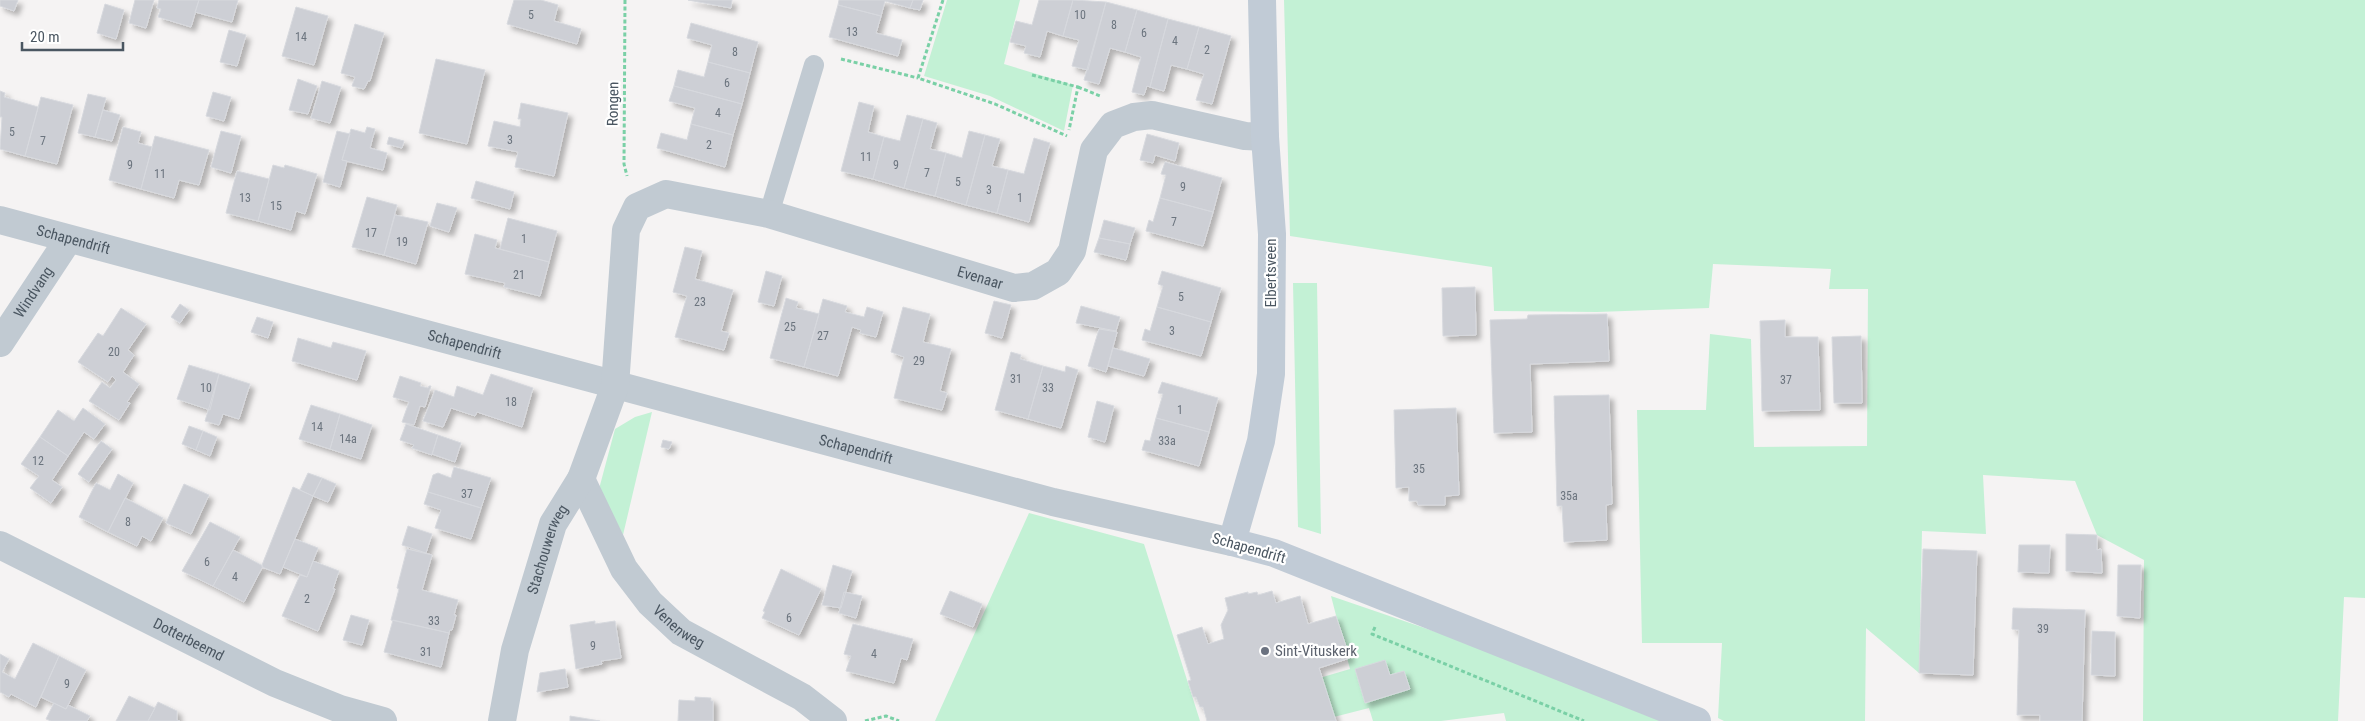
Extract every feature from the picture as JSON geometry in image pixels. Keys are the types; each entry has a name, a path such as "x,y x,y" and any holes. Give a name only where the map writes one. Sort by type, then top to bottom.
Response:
{"street":[{"name":"Elbertsveen","path":"1232,542 1261,441 1271,374 1272,234 1265,137 1262,0"},
{"name":"Evenaar","path":"636,207 666,194 769,214 1014,288 1033,286 1058,272 1072,251 1094,150 1098,142 1113,125 1134,117 1152,115 1245,136 1265,137"},
{"path":"615,386 626,230 636,207"},
{"name":"Schapendrift","path":"0,220 68,240 1053,502 1274,553 1698,721"},
{"name":"Windvang","path":"0,343 68,240"},
{"name":"Stachouwerweg","path":"502,721 515,650 553,524 582,479 615,386"},
{"name":"Venenweg","path":"582,479 624,569 650,603 681,632 802,697 833,721"},
{"name":"Dotterbeemd","path":"0,545 275,683 340,709 383,721"}],"lane":[{"path":"769,214 814,65"}],"path":[{"name":"Rongen","path":"626,0 624,164 636,207"},
{"path":"918,78 943,0"},
{"path":"814,65 836,58 918,78 995,104 1068,136 1098,142"},
{"path":"1032,75 1078,86 1068,136"},
{"path":"1386,598 1372,634 1584,721"},
{"path":"865,721 886,716 899,721"}],"green space":[{"path":"947,0 1020,0 1004,64 1073,85 1064,131 990,96 924,76"},
{"path":"1284,0 2365,0 2365,598 2344,597 2338,721 2143,721 2144,560 2097,535 2075,481 1983,475 1986,534 1922,531 1919,673 1866,628 1865,721 1724,721 1718,718 1722,643 1642,643 1637,410 1706,410 1710,334 1751,339 1754,447 1867,446 1868,289 1829,289 1831,269 1713,264 1709,308 1597,312 1494,311 1492,267 1290,236"},
{"path":"1293,283 1317,283 1321,534 1298,527"},
{"path":"652,412 623,535 599,489 615,429 635,417"},
{"path":"1029,513 1144,544 1200,721 935,721"},
{"path":"1331,596 1445,635 1662,721 1506,721 1504,713 1441,721 1373,721 1369,708 1326,719 1316,679 1350,669"}],"building":[{"path":"0,0 18,0 14,11 0,6"},
{"path":"135,0 154,0 146,28 129,23"},
{"path":"159,0 199,0 191,27 158,17 161,9 157,8"},
{"path":"199,0 238,0 232,22 195,12"},
{"path":"514,0 541,0 558,5 554,21 581,29 577,44 507,24"},
{"path":"688,0 732,0 731,8"},
{"path":"839,0 913,0 910,8 885,1 881,16 838,5"},
{"path":"913,0 923,0 920,10 910,8"},
{"path":"1039,0 1073,0 1063,36 1047,31 1040,57 1024,53 1026,46 1010,42 1016,21 1032,25"},
{"path":"1073,0 1106,2 1088,70 1072,66 1079,40 1063,36"},
{"path":"1106,2 1137,10 1125,52 1110,48 1099,84 1084,80"},
{"path":"105,4 124,10 116,39 97,33"},
{"path":"838,5 881,16 876,33 902,40 898,56 829,37"},
{"path":"296,7 328,16 314,65 282,56"},
{"path":"1137,10 1168,19 1150,87 1147,86 1144,95 1132,92 1141,57 1125,52"},
{"path":"1168,19 1199,27 1187,69 1171,65 1164,91 1150,87"},
{"path":"691,23 758,42 750,73 708,62 712,45 687,38"},
{"path":"355,24 384,33 370,81 368,81 364,89 352,86 355,77 341,73"},
{"path":"1199,27 1231,36 1212,104 1196,100 1204,74 1187,69"},
{"path":"229,30 246,35 237,66 220,62"},
{"path":"436,59 485,70 467,144 419,133"},
{"path":"708,62 750,73 742,104 674,86 678,70 704,77"},
{"path":"298,79 317,86 308,114 289,110"},
{"path":"322,81 341,87 330,123 311,118"},
{"path":"674,86 742,104 733,135 691,124 695,108 669,101"},
{"path":"0,91 5,93 4,97 38,107 25,156 0,149 2,117 0,117"},
{"path":"213,92 231,97 224,121 206,116"},
{"path":"88,94 106,98 95,137 78,133"},
{"path":"41,97 73,105 57,164 25,156"},
{"path":"859,102 874,106 868,132 884,137 873,179 841,171"},
{"path":"521,103 568,113 554,176 515,167 518,152 488,146 494,121 520,127 521,119 518,119"},
{"path":"103,110 120,115 112,141 95,137"},
{"path":"907,115 923,119 904,188 873,179 884,137 900,141"},
{"path":"923,119 937,123 930,149 946,153 935,196 904,188"},
{"path":"691,124 733,135 725,167 657,148 661,133 687,140"},
{"path":"123,127 141,132 138,143 152,147 141,189 109,180"},
{"path":"367,127 375,129 370,148 387,153 383,170 342,160 351,129 365,133"},
{"path":"221,131 241,136 231,173 211,167"},
{"path":"337,131 350,134 342,160 347,161 340,187 323,182"},
{"path":"969,131 985,135 966,205 935,196 946,153 962,158"},
{"path":"1147,134 1179,143 1175,161 1155,155 1153,163 1140,160"},
{"path":"985,135 1000,139 992,166 1008,170 997,213 966,205"},
{"path":"155,136 209,150 199,185 179,180 174,198 141,189"},
{"path":"389,137 404,141 402,148 387,144"},
{"path":"1034,138 1050,143 1029,222 997,213 1008,170 1024,174"},
{"path":"1165,162 1222,178 1213,212 1160,198 1166,175 1161,174"},
{"path":"273,165 284,168 285,165 317,174 305,214 296,211 291,230 258,221"},
{"path":"237,171 269,179 258,221 226,213"},
{"path":"476,181 514,192 510,209 471,198"},
{"path":"367,197 397,205 384,255 352,247"},
{"path":"1160,198 1213,212 1203,246 1146,231 1149,220 1153,222"},
{"path":"437,203 457,208 449,232 430,226"},
{"path":"395,215 428,222 416,264 384,255"},
{"path":"508,218 557,231 549,262 500,249"},
{"path":"1104,220 1135,228 1130,244 1099,238"},
{"path":"475,234 497,240 495,248 549,262 540,296 504,287 505,283 465,274"},
{"path":"1099,238 1130,244 1126,260 1094,252"},
{"path":"685,247 702,251 695,279 733,290 721,331 729,333 724,350 675,337 687,296 673,292"},
{"path":"766,271 782,276 774,306 758,302"},
{"path":"1162,271 1221,288 1211,322 1157,307 1163,286 1158,284"},
{"path":"1475,287 1476,335 1443,336 1442,288"},
{"path":"786,298 798,302 796,308 819,314 804,367 770,358"},
{"path":"823,299 847,306 845,312 864,317 867,307 883,312 876,337 860,333 861,330 852,327 838,376 804,367"},
{"path":"994,301 1011,305 1002,338 985,333"},
{"path":"180,304 189,310 180,323 171,317"},
{"path":"1081,306 1120,317 1116,331 1076,323"},
{"path":"903,307 930,314 923,342 951,349 940,391 947,393 942,410 894,398 904,357 891,352"},
{"path":"1157,307 1211,322 1201,356 1142,340 1145,329 1150,331"},
{"path":"121,308 146,324 128,350 134,355 123,372 139,384 127,402 130,403 119,420 89,401 102,382 110,388 116,380 112,376 108,382 78,362 98,333 103,336"},
{"path":"1607,314 1609,361 1530,364 1532,432 1494,433 1490,320 1527,319 1528,315"},
{"path":"257,317 273,322 268,338 251,332"},
{"path":"1785,320 1785,337 1818,337 1820,410 1762,411 1760,321"},
{"path":"1099,329 1117,332 1106,372 1088,366"},
{"path":"1861,336 1862,403 1834,403 1832,337"},
{"path":"298,338 331,348 333,342 366,351 357,380 292,361"},
{"path":"1113,348 1150,359 1144,376 1108,366"},
{"path":"1011,352 1021,355 1020,359 1043,366 1028,419 995,410"},
{"path":"189,365 219,374 210,410 177,399"},
{"path":"1043,366 1065,372 1066,366 1078,370 1061,428 1028,419"},
{"path":"219,374 250,384 239,419 223,414 219,425 205,421"},
{"path":"491,374 533,388 522,427 477,412 475,416 451,408 443,427 423,421 435,390 454,397 457,386 483,395"},
{"path":"400,376 421,383 420,386 428,388 431,386 425,407 420,406 414,425 402,422 409,402 393,397"},
{"path":"1162,382 1218,398 1209,432 1156,418 1163,394 1158,393"},
{"path":"1609,395 1612,504 1606,505 1607,540 1564,542 1562,506 1557,506 1554,396"},
{"path":"1097,401 1114,406 1105,442 1088,437"},
{"path":"311,405 340,414 330,449 299,439"},
{"path":"83,408 105,424 94,439 84,432 68,456 40,437 58,410 74,421"},
{"path":"1456,408 1459,495 1445,496 1445,505 1418,505 1417,501 1409,501 1409,487 1396,488 1394,410"},
{"path":"340,414 372,425 361,459 330,449"},
{"path":"1156,418 1209,432 1199,466 1142,450 1145,440 1150,441"},
{"path":"406,424 438,435 432,455 412,448 414,445 400,440"},
{"path":"189,426 203,431 196,450 182,444"},
{"path":"203,431 217,437 210,456 196,450"},
{"path":"438,435 461,443 455,462 432,454"},
{"path":"40,437 68,456 52,480 62,487 51,503 30,488 39,476 21,464"},
{"path":"663,440 672,442 669,449 661,447"},
{"path":"101,441 112,449 89,482 78,474"},
{"path":"454,467 491,478 481,508 428,492 433,475 438,473 451,478"},
{"path":"308,473 322,478 313,496 300,490"},
{"path":"118,474 133,483 108,532 79,517 96,483 110,490"},
{"path":"322,478 336,484 328,502 313,496"},
{"path":"184,484 209,495 191,534 166,523"},
{"path":"293,487 313,496 280,574 262,567 262,565"},
{"path":"428,492 481,508 471,539 435,528 441,510 424,504"},
{"path":"125,498 163,518 151,541 142,536 137,546 108,532"},
{"path":"210,522 240,537 213,586 182,571"},
{"path":"408,526 432,534 426,553 402,545"},
{"path":"2066,534 2097,535 2097,550 2101,549 2102,573 2066,571"},
{"path":"295,539 318,548 307,577 283,567"},
{"path":"2019,545 2050,545 2049,573 2018,572"},
{"path":"407,549 432,555 422,590 458,600 452,630 449,633 391,620"},
{"path":"1923,549 1977,551 1973,675 1919,673"},
{"path":"233,550 263,566 244,602 213,586"},
{"path":"313,561 339,571 333,589 335,589 318,631 282,616 300,575 307,577"},
{"path":"833,565 852,571 841,608 822,605"},
{"path":"2118,565 2141,565 2140,618 2117,616"},
{"path":"781,569 821,589 799,635 762,618 765,612 763,611"},
{"path":"950,591 982,604 973,627 940,614"},
{"name":"Sint-Vituskerk","path":"1272,591 1276,603 1300,596 1308,624 1336,616 1350,658 1319,668 1336,721 1207,721 1203,707 1200,707 1196,697 1193,697 1188,681 1191,680 1177,635 1202,627 1208,644 1224,639 1221,625 1228,610 1225,598 1248,592 1248,594 1257,592 1258,595"},
{"path":"844,592 862,596 856,618 839,613"},
{"path":"2013,608 2085,610 2082,721 2040,721 2040,715 2017,715 2019,630 2012,629"},
{"path":"351,615 369,620 362,645 343,640"},
{"path":"393,620 449,633 441,667 384,652"},
{"path":"595,621 595,624 615,621 621,658 601,661 602,664 576,669 570,625"},
{"path":"853,624 913,639 907,660 901,658 894,683 846,671 851,656 844,654"},
{"path":"2092,631 2115,632 2115,676 2091,675"},
{"path":"33,643 59,656 36,707 11,694 9,697 0,692 0,654 9,659 2,672 15,679"},
{"path":"59,656 86,670 66,709 41,697"},
{"path":"1385,660 1390,675 1404,671 1410,689 1365,703 1355,669"},
{"path":"565,669 568,687 537,692 540,673"},
{"path":"129,696 155,708 148,721 116,721"},
{"path":"695,697 711,698 711,701 713,701 713,721 678,721 679,700 695,701"},
{"path":"158,702 177,711 177,720 180,721 148,721"},
{"path":"54,703 66,709 68,705 90,716 87,721 51,721 46,719"},
{"path":"570,716 600,721 570,721"}],"place":[{"name":"Sint-Vituskerk","path":"1265,651"}]}
